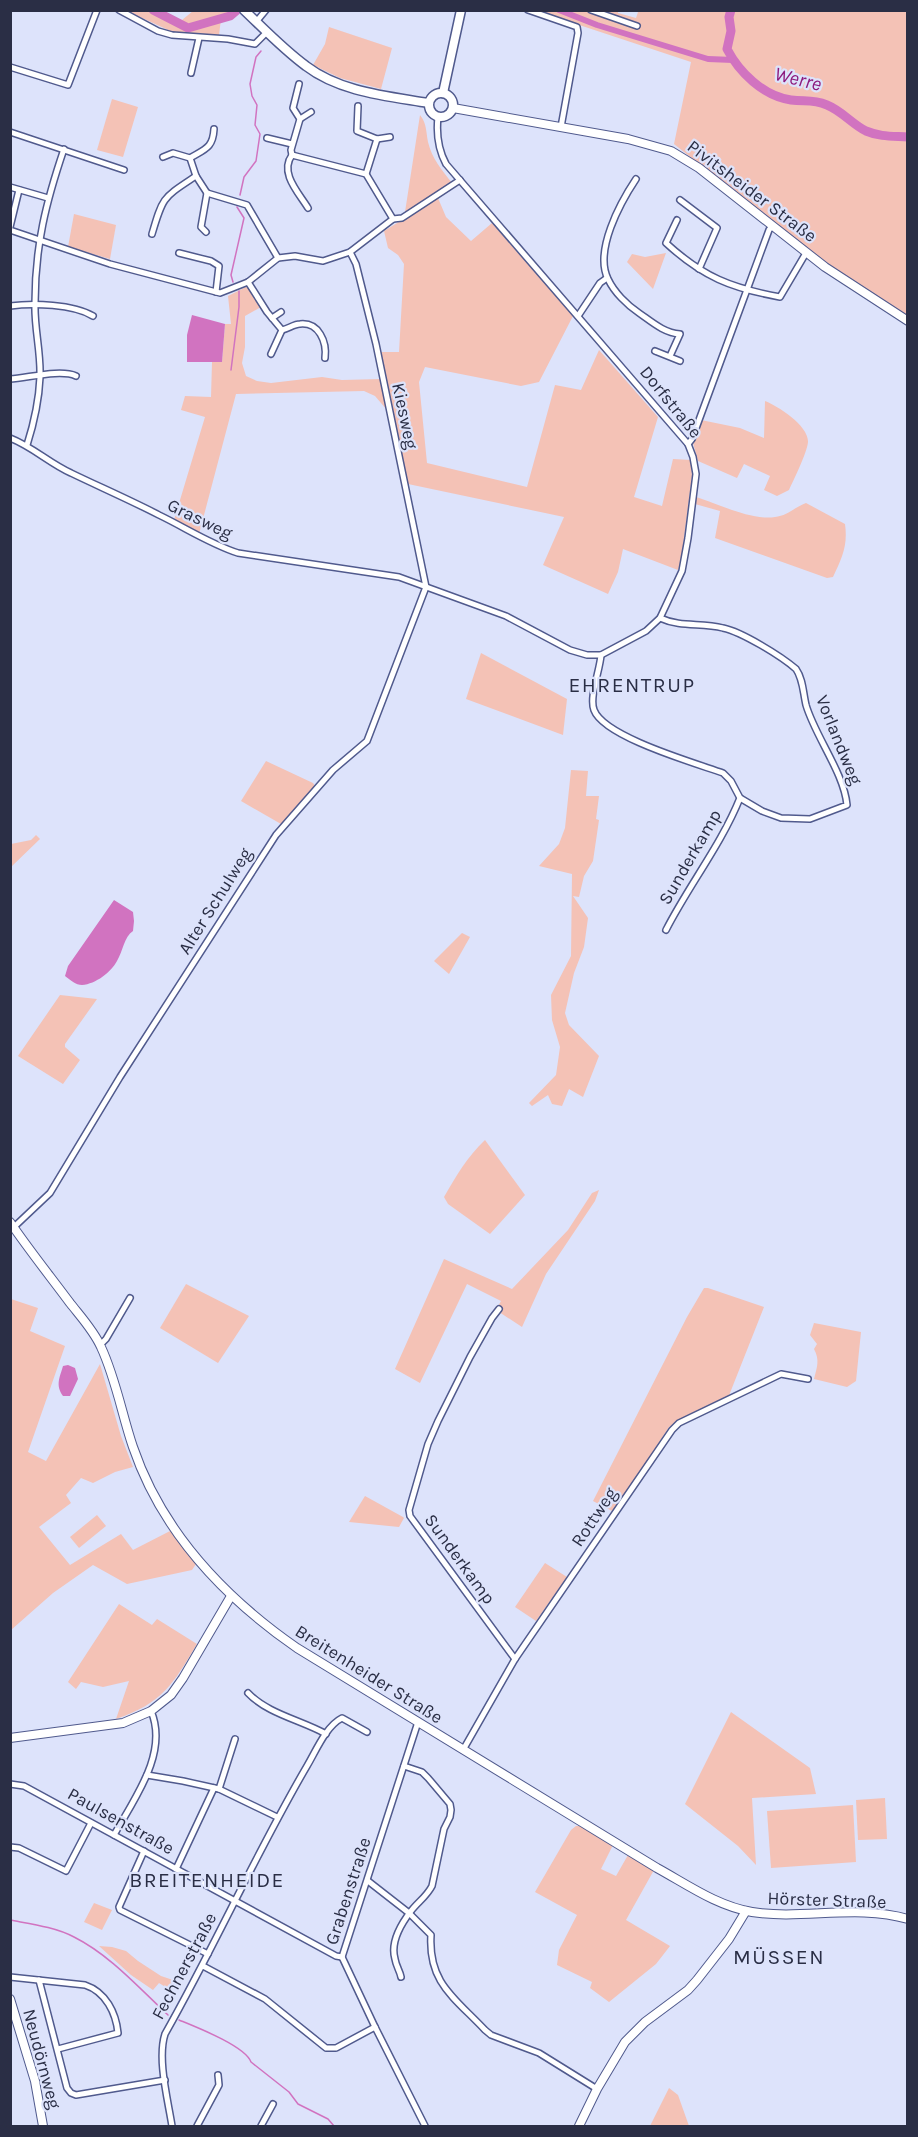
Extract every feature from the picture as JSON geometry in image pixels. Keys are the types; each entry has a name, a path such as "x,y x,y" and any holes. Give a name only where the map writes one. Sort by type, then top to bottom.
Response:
{"main road":[{"path":"443,93 461,10"},
{"path":"246,12 306,67 322,77 366,93 428,103"},
{"path":"443,93 451,98 453,108 446,117 438,117 429,110 428,103 432,96 443,93"}],"street":[{"path":"10,67 68,85 97,10"},
{"path":"119,10 158,31 172,35 228,39 255,44 267,32"},
{"path":"256,21 266,10"},
{"path":"528,10 577,27 578,33 561,127"},
{"path":"591,10 637,26"},
{"path":"191,73 199,38"},
{"path":"299,84 293,108 300,119"},
{"path":"358,106 357,131 377,139 390,137"},
{"name":"Pivitsheider Straße","path":"453,108 646,143 679,154 836,275 908,321"},
{"path":"308,208 286,172 300,119 311,112"},
{"name":"Dorfstraße","path":"438,117 436,133 446,164 688,444 693,457 696,474 682,571 660,618 646,630 601,655"},
{"path":"163,157 173,153 189,158 211,146 214,129"},
{"path":"10,132 124,170"},
{"path":"267,138 292,144"},
{"path":"366,174 377,139"},
{"path":"27,445 36,411 40,376 34,304 38,241 48,198 64,149"},
{"path":"292,155 366,174 393,219"},
{"path":"189,158 196,176 207,193 247,205 278,258"},
{"path":"152,234 160,204 168,195 196,176"},
{"path":"636,179 625,195 604,249 607,278 632,308 670,333 680,333 670,356"},
{"path":"19,189 10,229 38,241 110,264 216,292 228,291 248,282 278,258 295,256 323,261 350,252 393,219 402,218 460,180"},
{"path":"10,187 48,198"},
{"path":"206,232 201,227 207,193"},
{"path":"681,200 717,228 699,269"},
{"path":"677,220 666,243 685,260 712,277 746,291 780,297 806,253"},
{"path":"688,444 692,439 772,226"},
{"name":"Kiesweg","path":"350,252 356,264 376,344 426,587"},
{"path":"179,254 210,261 219,266 216,292"},
{"path":"578,316 600,283 607,278"},
{"path":"248,282 282,330"},
{"path":"10,306 34,304 85,311 93,316"},
{"path":"272,318 282,312"},
{"path":"271,354 282,330 302,323 312,326 319,332 325,342 325,357"},
{"path":"655,351 681,361"},
{"path":"10,379 60,374 76,376"},
{"name":"Grasweg","path":"10,438 27,445 70,473 228,550 248,555 399,577 426,587"},
{"path":"426,587 506,616 570,650 587,656 601,655"},
{"name":"Alter Schulweg","path":"12,1225 41,1203 63,1174 114,1086 276,835 333,770 368,741 426,587"},
{"name":"Vorlandweg","path":"601,655 593,699 594,711 603,722 629,739 723,773 731,781 740,798 762,811 781,818 810,819 847,805 834,766 808,712 800,675 796,669 741,635 723,628 674,624 660,618"},
{"name":"Sunderkamp","path":"666,930 682,898 717,846 740,798"},
{"name":"Breitenheider Straße","path":"12,1225 100,1345 134,1449 154,1495 186,1545 231,1596 254,1617 297,1648 463,1750 701,1893 731,1907 746,1911"},
{"path":"100,1345 106,1339 130,1298"},
{"name":"Sunderkamp","path":"499,1309 470,1357 429,1441 409,1510 410,1516 515,1659"},
{"name":"Rottweg","path":"463,1750 515,1659 672,1430 679,1423 781,1374 808,1379"},
{"path":"10,1738 123,1723 152,1711 171,1695 183,1678 231,1596"},
{"path":"248,1693 274,1712 307,1724 326,1734"},
{"path":"114,1835 150,1767 157,1730 152,1711"},
{"name":"Fechnerstraße","path":"172,2127 165,2080 163,2041 165,2034 203,1966 277,1817 326,1734 342,1718 367,1732"},
{"name":"Grabenstraße","path":"418,1722 342,1957 425,2127"},
{"path":"176,1869 217,1789 235,1739"},
{"path":"401,1977 393,1944 409,1913 432,1886 444,1829 452,1810 450,1804 422,1772 404,1766"},
{"path":"147,1775 183,1780 217,1789 277,1817"},
{"name":"Paulsenstraße","path":"10,1784 24,1786 235,1902 336,1956 342,1957"},
{"path":"10,1847 19,1848 66,1871 91,1823"},
{"path":"144,1851 119,1907 120,1910 208,1954"},
{"path":"368,1881 409,1913 431,1935 432,1961 440,1982 485,2030 491,2035 539,2053 597,2090"},
{"path":"579,2127 625,2042 645,2022 688,1990 735,1930 746,1911"},
{"name":"Hörster Straße","path":"746,1911 783,1914 866,1913 908,1919"},
{"path":"203,1966 265,2000 326,2048 336,2048 375,2027"},
{"path":"10,1977 86,1985 96,1990 108,2002 118,2031 116,2035 58,2049"},
{"path":"39,1980 68,2090 75,2095 165,2080"},
{"name":"Neudörnweg","path":"10,2000 35,2081 43,2127"},
{"path":"197,2127 219,2085 219,2074"},
{"path":"261,2127 273,2104"}],"shaded area":[{"path":"127,11 153,11 182,20 193,11 236,11 221,19 219,35 179,35"},
{"path":"537,11 618,11 618,13 636,18 638,12 634,11 907,11 907,316 858,286 808,251 674,144 691,62"},
{"path":"329,27 392,48 381,89 340,78 313,65 325,44"},
{"path":"112,99 138,107 123,157 97,150"},
{"path":"420,115 425,125 432,154 452,183 405,212"},
{"path":"438,198 446,217 471,241 492,223 573,316 539,382 521,386 425,367 419,382 427,463 527,487 555,385 581,390 599,350 658,417 634,497 662,506 673,459 691,460 692,476 678,570 623,549 618,572 608,594 543,565 564,517 408,484 380,352 399,352 404,264 398,255 388,248 384,231"},
{"path":"74,214 116,225 110,259 68,247"},
{"path":"666,253 653,289 627,262 632,254 645,257"},
{"path":"246,287 251,290 261,307 245,316 245,347 242,363 246,376 257,381 271,383 322,377 342,380 381,379 387,410 375,396 364,391 236,394 199,534 174,520 205,417 181,410 185,396 211,397 212,362 222,362 225,324 231,324 228,296"},
{"path":"192,315 225,324 222,362 187,362 187,335"},
{"path":"765,401 785,412 798,423 804,430 808,442 789,490 777,496 764,490 770,476 744,464 737,478 698,461 693,443 701,420 740,428 764,438"},
{"path":"696,497 756,517 766,518 783,515 806,503 845,524 844,552 833,577 827,578 715,538 720,511 695,504"},
{"path":"481,653 567,699 563,735 466,699"},
{"path":"266,761 315,786 281,824 241,801"},
{"path":"571,770 588,771 586,796 599,796 596,819 599,820 593,861 584,876 579,897 573,896 588,918 584,947 574,973 565,1013 569,1025 599,1056 583,1097 569,1089 562,1106 552,1104 548,1095 532,1106 529,1103 556,1075 560,1047 552,1020 551,995 571,956 572,874 539,866 559,844 565,828"},
{"path":"36,835 40,839 11,867 11,844 31,840"},
{"path":"114,900 133,912 133,931 126,940 117,961 107,973 87,984 75,983 65,976 68,966"},
{"path":"462,933 470,937 449,974 434,961"},
{"path":"60,995 97,999 65,1044 65,1047 80,1060 63,1084 18,1056"},
{"path":"485,1140 525,1195 490,1234 448,1204 444,1197 467,1160"},
{"path":"599,1190 595,1201 546,1274 522,1327 496,1310 501,1301 467,1284 420,1383 395,1369 444,1259 512,1289 568,1230 592,1193"},
{"path":"186,1284 249,1316 218,1363 160,1328"},
{"path":"704,1288 764,1307 728,1398 669,1427 614,1512 593,1501"},
{"path":"11,1299 38,1308 30,1331 65,1346 28,1452 46,1461 100,1364 121,1436 133,1467 115,1472 93,1483 81,1478 66,1495 71,1503 39,1527 70,1565 121,1534 133,1550 172,1530 196,1564 192,1570 127,1584 93,1565 53,1593 11,1630"},
{"path":"814,1323 861,1332 856,1381 847,1387 814,1379 817,1360 814,1349 817,1344 810,1335"},
{"path":"68,1365 75,1368 78,1379 70,1396 63,1396 59,1388 59,1381 63,1366"},
{"path":"365,1496 403,1517 399,1527 349,1522"},
{"path":"97,1515 106,1526 79,1548 70,1537"},
{"path":"545,1563 567,1577 536,1621 515,1607"},
{"path":"119,1604 152,1625 157,1619 197,1644 173,1681 156,1699 116,1719 129,1681 103,1687 81,1682 76,1689 68,1682"},
{"path":"731,1712 810,1768 816,1794 752,1798 756,1865 738,1846 685,1804"},
{"path":"885,1798 887,1839 858,1840 856,1800"},
{"path":"853,1805 856,1862 771,1868 767,1811"},
{"path":"576,1826 582,1826 613,1845 601,1869 616,1876 628,1855 654,1870 626,1920 670,1946 656,1964 609,2002 590,1988 592,1982 557,1965 559,1950 577,1915 535,1892 571,1830"},
{"path":"94,1903 112,1910 102,1930 84,1922"},
{"path":"99,1946 126,1951 161,1976 176,1981 167,1988 159,1983 153,1990 131,1975"},
{"path":"669,2088 678,2095 689,2126 650,2126"}],"waterway":[{"name":"Werre","path":"153,10 188,28 230,16 237,10"},
{"path":"559,10 597,25 708,59 733,60"},
{"name":"Werre","path":"731,10 729,17 731,31 727,49 738,66 753,82 781,98 827,105 871,133 908,137"},
{"path":"240,195 244,177 256,161 260,134 255,125 257,105 252,96 250,84 256,57 261,51"},
{"path":"233,282 231,275 244,218 237,207"},
{"path":"231,370 239,291"},
{"path":"10,1920 43,1926 87,1944 124,1973 168,2015"},
{"path":"179,2020 240,2050 251,2062 289,2092 298,2104 328,2119 334,2126"}],"district":[{"name":"EHRENTRUP","path":"632,685"},
{"name":"BREITENHEIDE","path":"207,1880"},
{"name":"MÜSSEN","path":"779,1957"}]}
